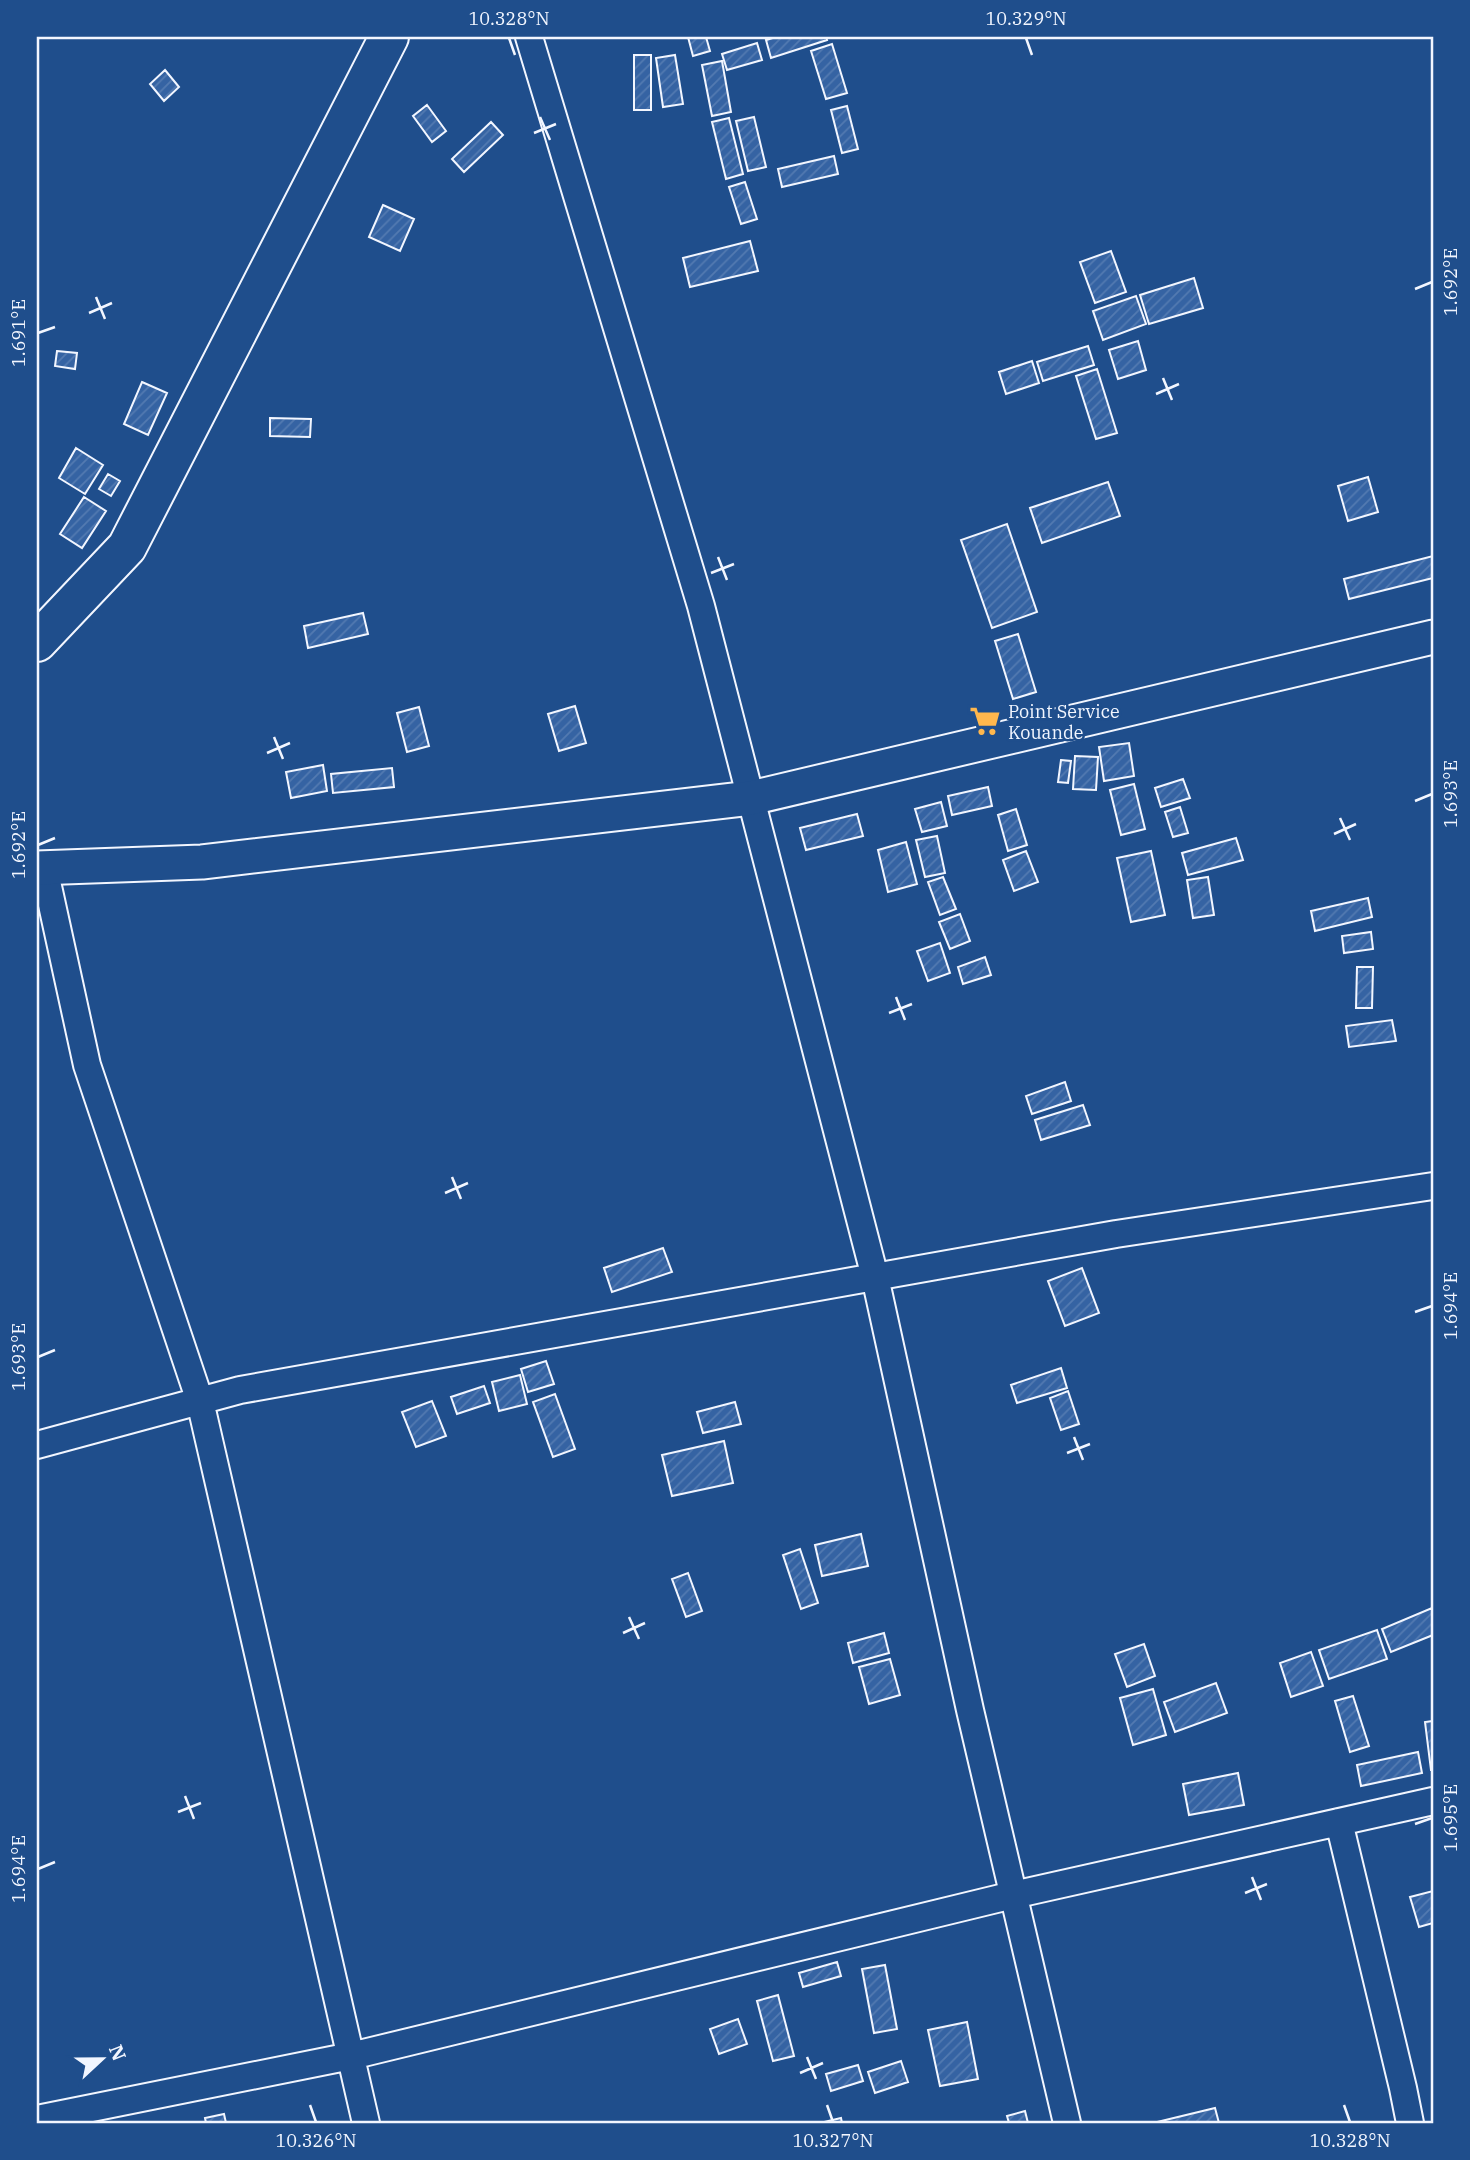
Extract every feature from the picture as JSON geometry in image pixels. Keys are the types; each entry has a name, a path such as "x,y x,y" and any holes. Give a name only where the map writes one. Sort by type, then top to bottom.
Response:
{"main road":[{"path":"37,642 127,547 389,37"}],"street":[{"path":"528,37 701,606 875,1277 970,1710 1067,2123"},
{"path":"366,2123 200,1401 87,1065 40,868 202,862 751,798 1433,636"},
{"path":"37,1445 240,1390 1116,1234 1433,1186"},
{"path":"37,2119 351,2056 1013,1895 1433,1801"},
{"path":"1339,1822 1410,2123"}],"building":[{"path":"688,37 706,37 710,51 693,56"},
{"path":"776,37 826,37 827,40 771,58 766,40"},
{"path":"757,43 762,60 727,70 722,54"},
{"path":"832,44 847,93 826,99 811,51"},
{"path":"634,55 651,55 651,110 634,110"},
{"path":"675,55 683,104 663,107 656,58"},
{"path":"722,61 731,112 712,116 702,65"},
{"path":"165,70 179,87 164,101 150,84"},
{"path":"427,105 446,131 432,142 413,116"},
{"path":"847,106 858,149 842,153 831,110"},
{"path":"754,117 766,167 748,171 736,121"},
{"path":"729,118 743,174 726,179 712,122"},
{"path":"491,122 503,135 464,172 452,159"},
{"path":"834,156 838,174 782,187 778,169"},
{"path":"745,182 757,219 741,224 729,187"},
{"path":"383,205 414,219 400,251 369,237"},
{"path":"750,241 758,271 690,287 683,258"},
{"path":"1111,251 1126,292 1095,303 1080,262"},
{"path":"1194,278 1203,308 1149,324 1140,295"},
{"path":"1136,296 1146,324 1103,340 1093,311"},
{"path":"1138,341 1146,370 1118,379 1109,350"},
{"path":"1088,346 1094,365 1043,381 1037,362"},
{"path":"57,351 77,353 75,369 55,366"},
{"path":"1032,361 1039,383 1006,394 999,372"},
{"path":"1097,369 1117,433 1096,439 1076,376"},
{"path":"142,382 167,393 148,435 124,424"},
{"path":"270,418 311,419 310,437 270,436"},
{"path":"76,448 103,465 85,494 59,478"},
{"path":"108,474 120,481 111,496 99,489"},
{"path":"1368,477 1378,512 1348,521 1338,486"},
{"path":"1108,482 1120,516 1042,543 1030,508"},
{"path":"84,497 106,511 82,548 60,534"},
{"path":"1007,524 1037,612 992,628 961,540"},
{"path":"1433,556 1433,578 1349,599 1344,579"},
{"path":"363,613 368,634 308,648 304,626"},
{"path":"1018,634 1036,692 1013,699 995,641"},
{"path":"575,706 586,743 559,751 548,714"},
{"path":"419,707 429,746 407,752 397,713"},
{"path":"1129,743 1134,776 1104,781 1099,747"},
{"path":"1075,756 1098,757 1096,790 1073,789"},
{"path":"1061,760 1071,761 1068,783 1058,782"},
{"path":"323,765 327,791 291,798 286,772"},
{"path":"392,768 394,787 333,793 331,774"},
{"path":"1183,779 1190,798 1161,807 1155,788"},
{"path":"1134,784 1145,829 1121,835 1110,790"},
{"path":"988,787 992,806 952,815 948,796"},
{"path":"941,802 947,826 922,832 915,809"},
{"path":"1180,807 1188,833 1173,837 1165,812"},
{"path":"1016,809 1027,845 1008,851 998,815"},
{"path":"857,814 863,836 806,850 800,828"},
{"path":"937,836 945,873 925,877 916,840"},
{"path":"1236,838 1243,860 1188,875 1182,853"},
{"path":"906,842 917,884 888,892 878,850"},
{"path":"1026,851 1038,882 1014,891 1003,860"},
{"path":"1151,851 1165,915 1131,922 1117,858"},
{"path":"943,877 956,909 940,915 928,882"},
{"path":"1208,877 1214,915 1193,918 1187,880"},
{"path":"1368,898 1372,917 1315,931 1311,911"},
{"path":"960,914 970,941 950,949 939,922"},
{"path":"1371,932 1373,949 1344,953 1342,936"},
{"path":"940,943 950,973 928,981 917,951"},
{"path":"985,957 991,975 963,984 958,967"},
{"path":"1357,967 1373,967 1372,1008 1356,1008"},
{"path":"1392,1020 1396,1041 1349,1047 1346,1026"},
{"path":"1065,1082 1071,1101 1032,1114 1026,1096"},
{"path":"1083,1105 1090,1125 1041,1140 1035,1120"},
{"path":"663,1248 672,1272 612,1292 604,1268"},
{"path":"1082,1268 1099,1313 1065,1326 1048,1281"},
{"path":"546,1361 554,1384 528,1392 521,1369"},
{"path":"1061,1368 1067,1388 1017,1403 1011,1385"},
{"path":"520,1375 527,1404 499,1411 492,1382"},
{"path":"484,1386 490,1403 457,1414 451,1397"},
{"path":"1068,1391 1079,1424 1061,1430 1050,1398"},
{"path":"555,1394 575,1449 553,1457 533,1402"},
{"path":"432,1401 446,1436 416,1447 402,1412"},
{"path":"735,1402 741,1424 703,1433 697,1412"},
{"path":"724,1441 733,1483 672,1496 662,1455"},
{"path":"861,1534 868,1566 822,1576 815,1545"},
{"path":"800,1549 818,1603 801,1609 783,1555"},
{"path":"688,1573 702,1611 686,1617 672,1579"},
{"path":"1432,1608 1433,1635 1391,1652 1382,1629"},
{"path":"1377,1630 1387,1659 1329,1679 1319,1650"},
{"path":"884,1633 889,1653 853,1663 848,1643"},
{"path":"1144,1644 1155,1676 1127,1687 1115,1654"},
{"path":"1311,1652 1323,1686 1291,1697 1280,1663"},
{"path":"890,1659 900,1695 869,1704 859,1667"},
{"path":"1216,1683 1227,1713 1175,1732 1164,1702"},
{"path":"1153,1689 1166,1735 1133,1745 1120,1698"},
{"path":"1353,1696 1369,1746 1350,1752 1335,1701"},
{"path":"1433,1721 1433,1770 1431,1770 1425,1722"},
{"path":"1418,1752 1422,1773 1361,1786 1357,1765"},
{"path":"1238,1773 1244,1805 1189,1815 1183,1784"},
{"path":"1433,1891 1433,1923 1419,1927 1410,1897"},
{"path":"837,1962 841,1976 803,1987 799,1973"},
{"path":"885,1965 897,2029 874,2033 862,1969"},
{"path":"778,1995 794,2056 773,2061 757,2001"},
{"path":"738,2019 747,2044 719,2054 710,2029"},
{"path":"967,2022 978,2079 940,2086 928,2030"},
{"path":"901,2061 908,2082 875,2093 868,2072"},
{"path":"858,2065 863,2081 831,2091 826,2074"},
{"path":"1215,2108 1219,2123 1153,2123"},
{"path":"1025,2111 1028,2123 1009,2123 1007,2116"},
{"path":"224,2114 226,2123 206,2123 205,2118"},
{"path":"841,2118 842,2123 820,2123"}],"place":[{"name":"Point Service Kouande","path":"985,721"}]}
